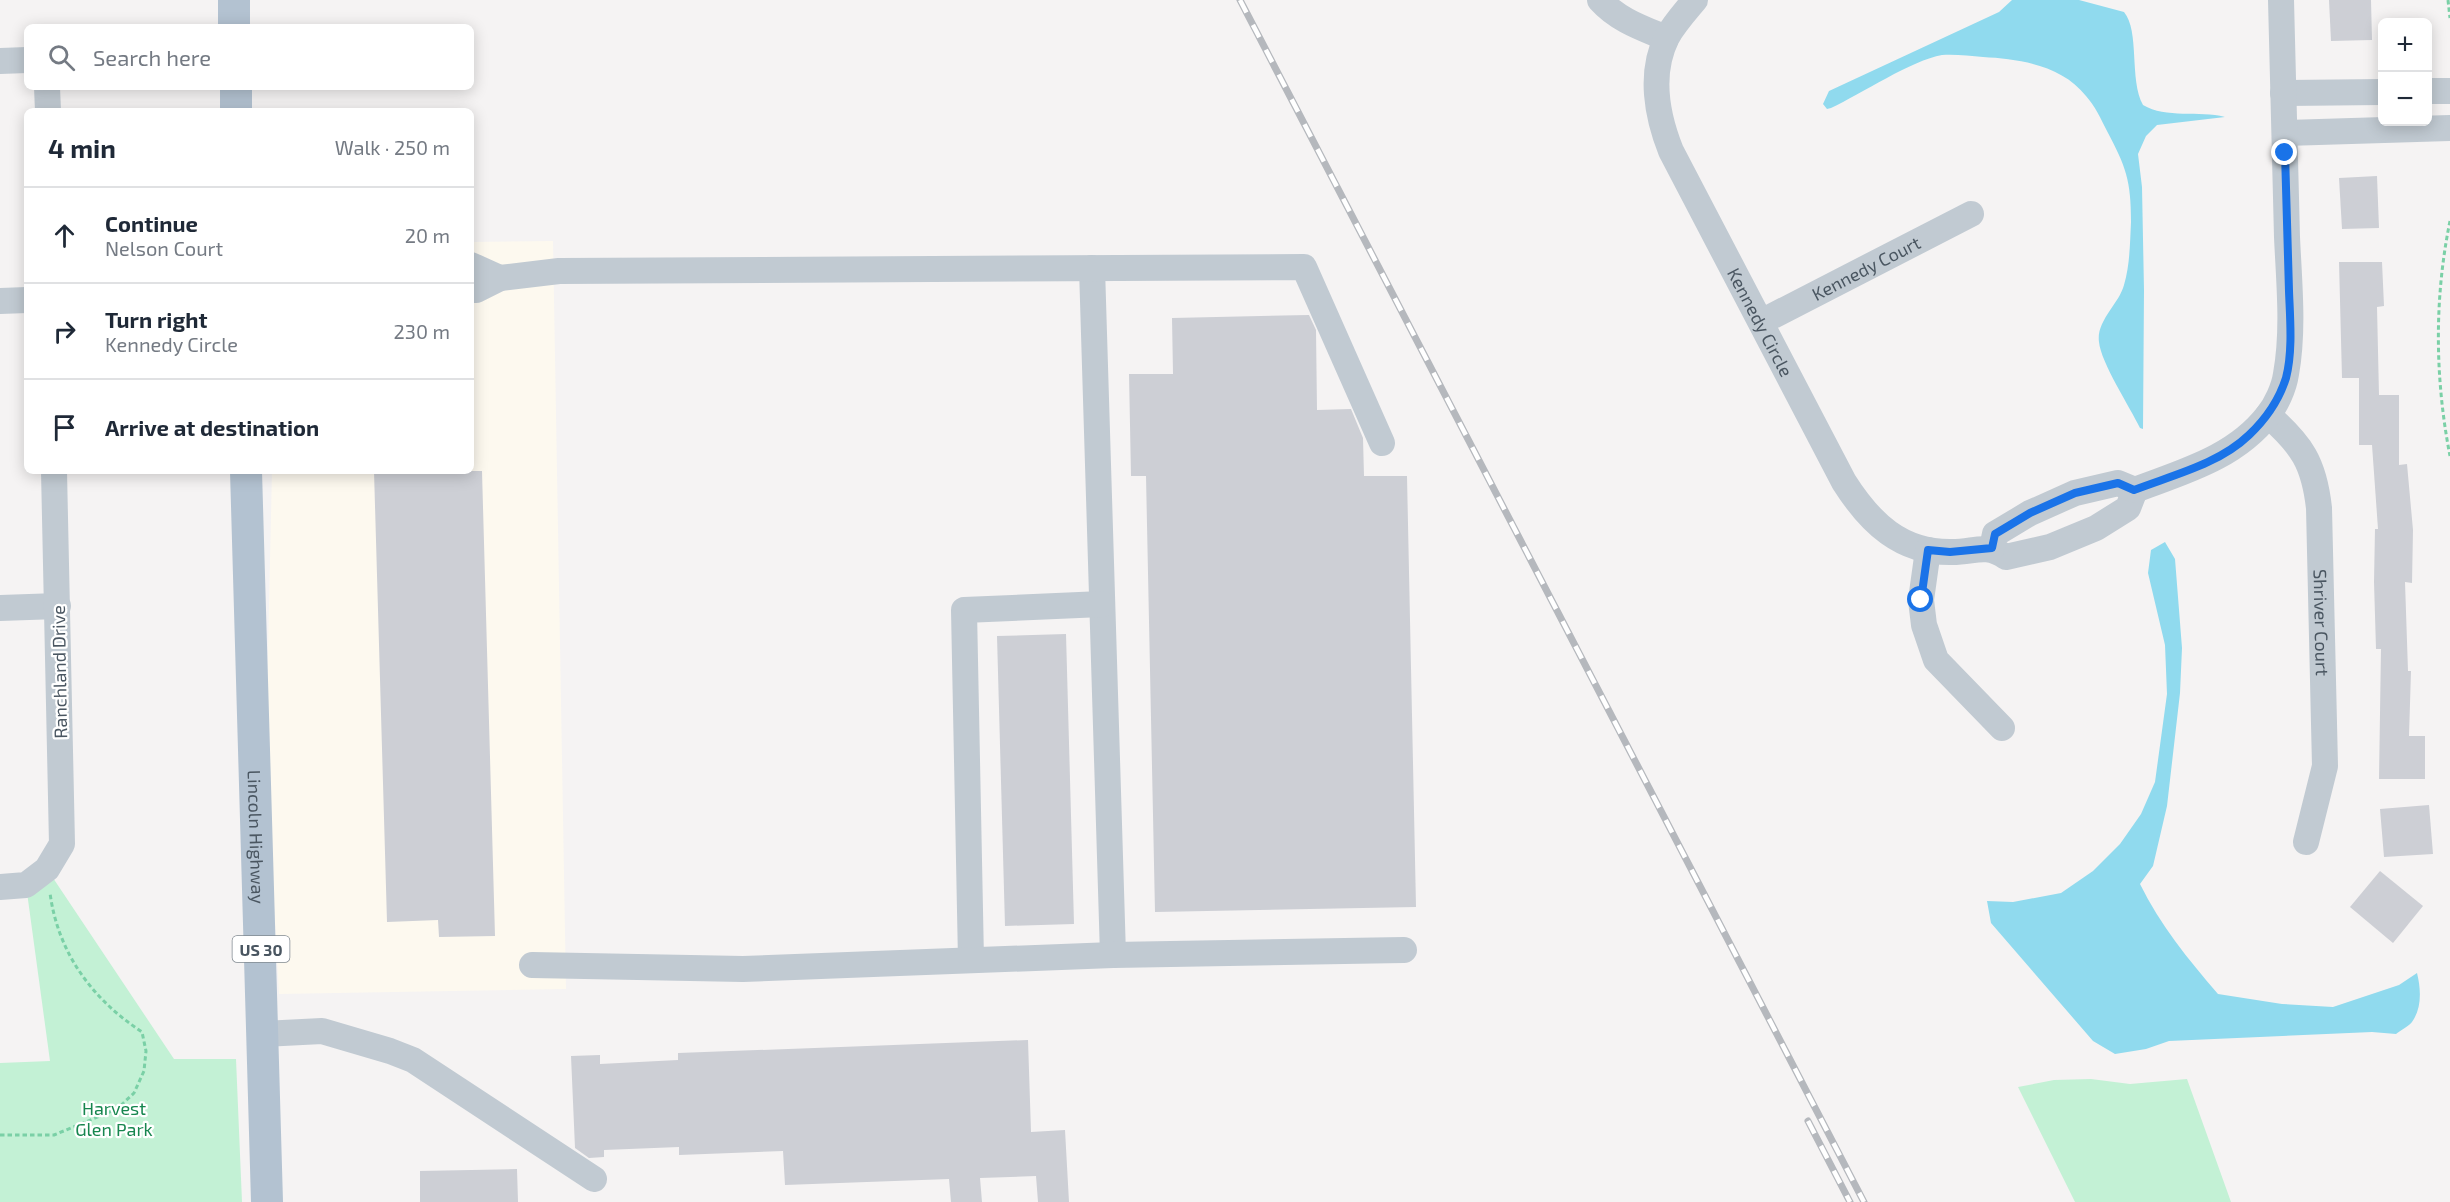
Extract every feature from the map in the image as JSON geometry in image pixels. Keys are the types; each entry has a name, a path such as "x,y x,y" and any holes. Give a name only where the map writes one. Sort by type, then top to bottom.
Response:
{"main road":[{"path":"234,0 234,24"},
{"path":"236,90 236,108"},
{"name":"Lincoln Highway","path":"246,474 267,1202"}],"street":[{"path":"1600,0 1610,10 1634,25 1666,38"},
{"name":"Kennedy Circle","path":"1695,0 1666,38 1660,58 1657,106 1662,128 1671,150 1844,482 1869,518 1901,540 1928,550 1950,552 1992,548 2006,557 2050,547 2096,528 2128,508 2134,490"},
{"path":"1992,548 1995,534 2030,513 2075,493 2118,483 2134,490 2229,451 2249,436 2268,415 2286,377 2289,357 2290,320 2281,0"},
{"path":"0,60 24,60"},
{"path":"47,90 48,108"},
{"path":"2432,92 2450,91"},
{"path":"2283,93 2378,92"},
{"path":"2285,133 2450,129"},
{"name":"Kennedy Court","path":"1761,322 1971,214"},
{"path":"474,266 500,278"},
{"path":"474,290 500,278 560,271 1304,267 1382,443"},
{"path":"1092,268 1113,955"},
{"path":"0,302 24,300"},
{"name":"Shriver Court","path":"2268,415 2301,448 2316,487 2319,508 2325,766 2306,842"},
{"name":"Ranchland Drive","path":"47,869 62,844 54,474"},
{"path":"1928,550 1921,600 1924,625 1936,660 2002,728"},
{"path":"971,960 964,610 1102,604"},
{"path":"0,608 58,606"},
{"path":"0,887 26,885 47,869"},
{"path":"532,965 743,969 1113,955 1404,950"},
{"path":"263,1034 322,1031 413,1060 594,1179"}],"path":[{"path":"2448,0 2450,18"},
{"path":"2450,221 2443,255 2439,333 2439,392 2450,456"},
{"path":"0,1135 54,1135 117,1109 134,1093 144,1071 146,1051 142,1032 124,1020 90,987 69,958 58,932 47,869"}],"shaded area":[{"path":"553,241 566,989 279,994 271,850 267,695 272,474 474,474 474,242"}],"green space":[{"name":"Harvest Glen Park","path":"47,869 174,1059 236,1059 242,1202 0,1202 0,1063 50,1061 26,885"},
{"path":"2091,1079 2130,1084 2187,1079 2231,1202 2075,1202 2018,1087 2054,1080"}],"water":[{"path":"2012,0 2079,0 2124,12 2132,31 2136,83 2143,105 2162,112 2225,117 2157,125 2146,136 2138,154 2142,187 2144,290 2143,429 2140,428 2110,373 2099,342 2101,327 2121,292 2127,270 2131,222 2128,184 2119,154 2100,117 2076,86 2065,77 2025,62 1942,55 1916,63 1831,108 1827,109 1823,104 1829,91 1999,12"},
{"path":"2165,542 2175,559 2182,648 2180,693 2167,806 2153,866 2140,884 2185,955 2218,994 2282,1004 2333,1007 2399,985 2417,973 2420,992 2418,1011 2411,1024 2396,1034 2372,1032 2169,1041 2146,1049 2115,1054 2093,1041 1991,923 1987,901 2013,902 2061,893 2093,871 2120,844 2141,814 2155,782 2167,694 2165,645 2148,573 2151,550"}],"building":[{"path":"2329,0 2371,0 2372,40 2331,41"},
{"path":"2377,176 2379,228 2342,229 2339,178"},
{"path":"2339,262 2382,262 2384,306 2377,307 2379,395 2399,395 2399,465 2407,464 2413,530 2412,583 2405,582 2408,671 2411,671 2409,736 2425,736 2425,779 2379,779 2381,649 2376,649 2374,582 2375,529 2378,529 2372,445 2359,445 2359,378 2342,378"},
{"path":"1309,315 1316,330 1317,410 1351,409 1363,438 1364,476 1407,476 1416,907 1155,912 1146,476 1131,476 1129,374 1173,374 1172,318"},
{"path":"474,471 482,471 495,936 439,937 438,920 387,922 374,474 474,474"},
{"path":"1066,634 1074,924 1005,926 997,636"},
{"path":"2429,805 2433,854 2384,857 2380,809"},
{"path":"2380,871 2423,906 2393,943 2350,907"},
{"path":"1028,1040 1031,1132 1065,1130 1069,1202 1038,1202 1036,1176 980,1178 982,1202 951,1202 949,1179 785,1185 783,1151 679,1155 679,1147 604,1150 604,1157 589,1158 575,1148 571,1056 600,1055 600,1064 678,1060 678,1053"},
{"path":"517,1169 518,1202 420,1202 420,1171"}],"railway":[{"path":"1240,0 1864,1202"},
{"path":"1808,1121 1850,1202"}],"route":[{"path":"1921,600 1928,550 1950,552 1992,548 1995,534 2030,513 2075,493 2118,483 2134,490 2229,451 2249,436 2268,415 2286,377 2289,357 2285,153"}]}
